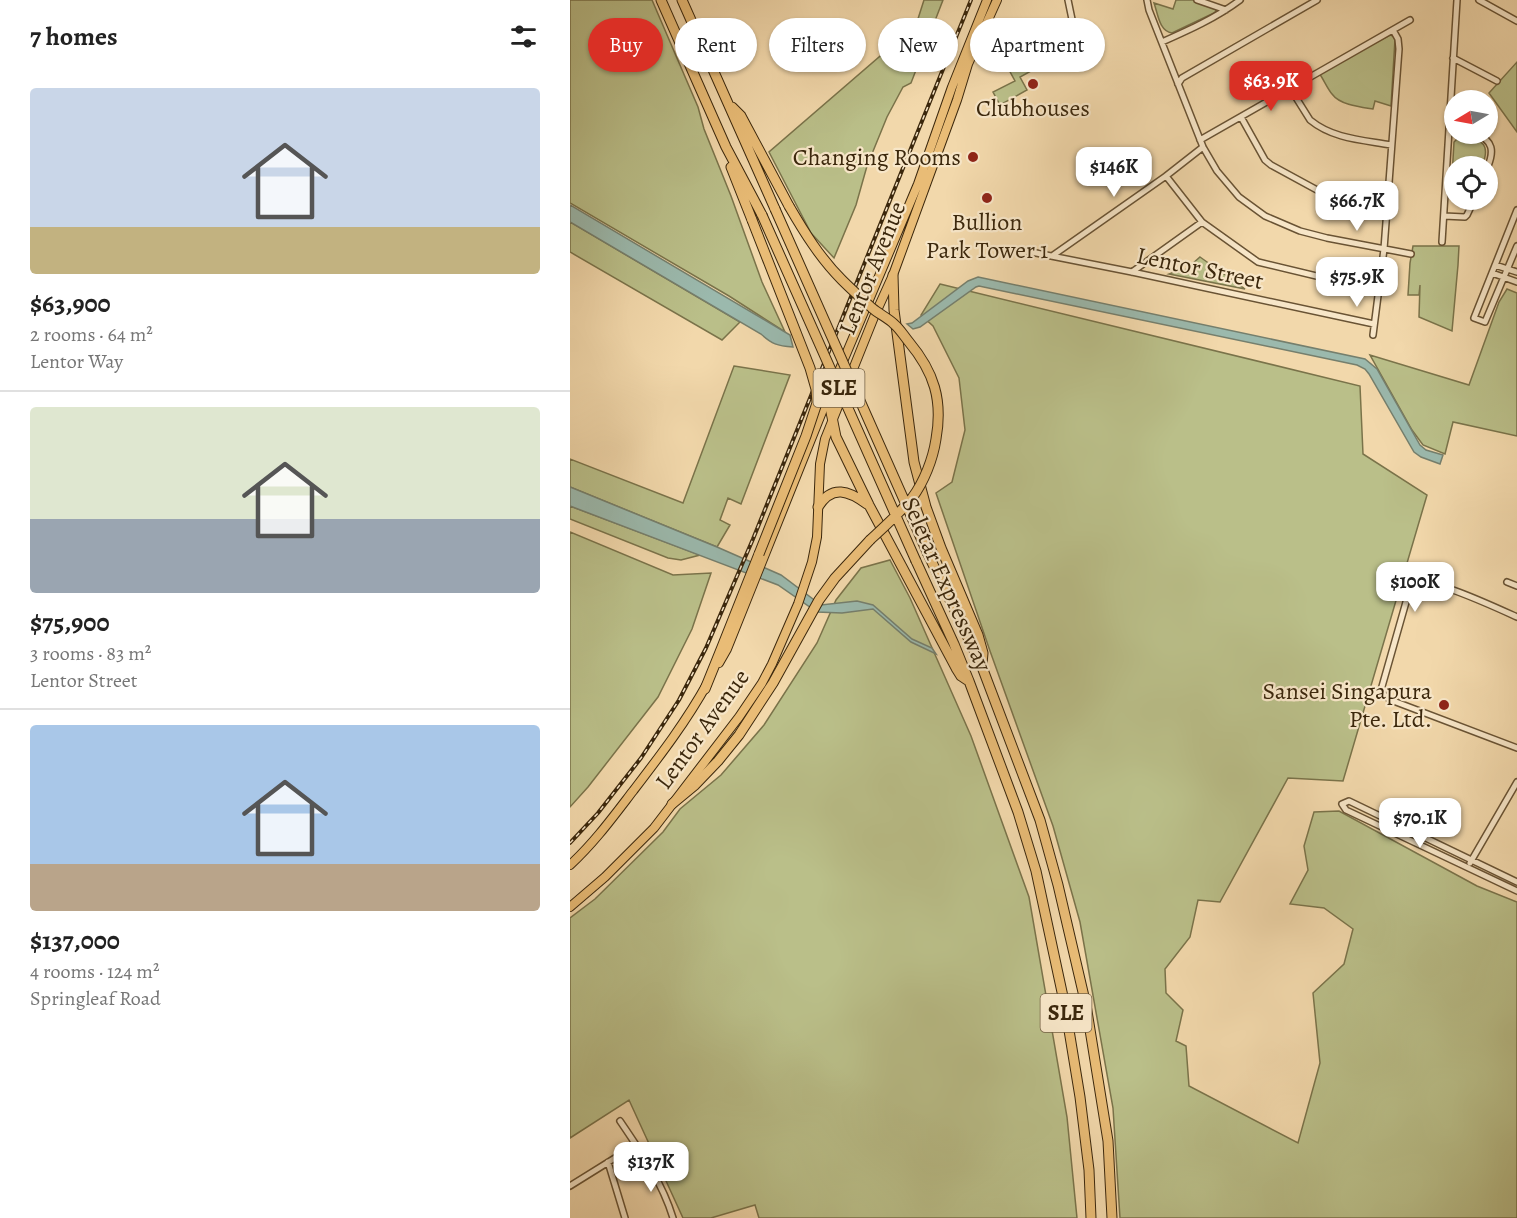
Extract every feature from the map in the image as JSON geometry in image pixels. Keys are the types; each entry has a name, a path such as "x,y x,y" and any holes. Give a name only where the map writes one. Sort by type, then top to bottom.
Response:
{"highway":[{"name":"Seletar Expressway","path":"660,0 726,147 762,215 954,644 1018,812 1036,871 1065,1006 1080,1096 1089,1170 1091,1218"},
{"name":"Seletar Expressway","path":"682,0 928,554 982,667 1040,820 1086,1005 1108,1141 1112,1218"},
{"path":"672,804 695,785 739,735 764,698 809,616 828,587 855,555 912,498 926,471 935,445 939,415 936,390 922,358 894,324 872,308 842,280 822,257 789,206 741,116 728,104"},
{"path":"705,689 751,582 817,403 810,368 734,174 726,147"},
{"path":"893,275 894,310 914,462 926,507 941,548 978,636 983,653 982,667"},
{"path":"828,397 836,436 869,505 956,668 961,676 969,681"},
{"path":"818,507 827,496 837,492 849,493 869,505"}],"main road":[{"name":"Lentor Avenue","path":"751,582 918,184 948,96 987,0"},
{"name":"Lentor Avenue","path":"570,907 605,877 654,828 739,717 762,683 777,654 798,604 814,556 822,453 832,420 893,275 968,64 998,0"},
{"path":"864,311 874,317"},
{"name":"Lentor Avenue","path":"570,865 604,829 675,735 705,689"}],"street":[{"path":"1068,0 1072,18"},
{"path":"1147,0 1162,42 1179,77 1178,84 1203,147 1217,171 1239,197 1265,216 1300,231 1411,254"},
{"path":"1197,0 1226,10"},
{"path":"1162,42 1206,22 1240,0"},
{"path":"1179,77 1317,0"},
{"path":"1453,90 1458,0"},
{"path":"1479,0 1517,21"},
{"path":"1200,140 1410,20"},
{"path":"1373,335 1388,205 1399,49 1398,39 1393,30"},
{"path":"1453,58 1497,81"},
{"path":"1290,88 1310,120 1315,124 1345,138 1391,146"},
{"path":"1241,117 1265,160 1271,165 1314,189 1388,205"},
{"path":"1442,242 1451,144"},
{"path":"1052,256 1166,176 1203,147"},
{"path":"1166,176 1202,222 1258,262 1379,291"},
{"path":"1444,216 1464,217 1469,210"},
{"path":"1517,210 1474,318 1485,322 1517,246"},
{"path":"1132,272 1202,222"},
{"name":"Lentor Street","path":"1026,251 1374,324"},
{"path":"1495,265 1517,272"},
{"path":"1492,273 1517,282"},
{"path":"1517,617 1464,594 1425,581 1412,581 1381,690 1388,699 1517,748"},
{"path":"1507,582 1517,586"},
{"path":"1467,868 1517,782"},
{"path":"1517,882 1349,801 1342,804 1346,810 1517,891"},
{"path":"620,1121 660,1184 673,1218"},
{"path":"570,1186 637,1146"},
{"path":"608,1162 625,1218"}],"green space":[{"path":"570,0 652,0 660,18 588,18 588,72 663,72 663,26 675,54 675,72 683,72 698,107 704,129 762,282 785,332 729,296 570,203"},
{"path":"924,0 943,0 936,18 918,18"},
{"path":"1176,0 1195,0 1215,8 1216,11 1172,33 1168,32 1162,26 1154,3 1173,9"},
{"path":"1390,35 1395,39 1391,106 1375,101 1373,109 1351,105 1336,98 1319,73"},
{"path":"878,58 878,72 915,72 911,83 903,87 887,117 867,166 856,205 834,258 811,233 769,152 862,72 866,72 866,68"},
{"path":"1517,62 1517,132 1498,106 1498,90 1492,90"},
{"path":"1010,72 1029,72 1020,77 1027,90 1000,105 993,92 1015,81"},
{"path":"1454,144 1483,144 1485,147 1485,156 1453,156"},
{"path":"570,222 740,322 722,340 570,252"},
{"path":"1413,246 1459,246 1452,331 1419,317 1420,285 1419,295 1408,295"},
{"path":"1200,257 1245,289 1169,274 1177,271 1183,272"},
{"path":"940,284 1360,386 1363,454 1427,495 1343,781 1288,778 1220,902 1198,900 1190,937 1165,969 1166,993 1183,1010 1176,1041 1186,1046 1189,1086 1298,1143 1320,1063 1313,993 1344,964 1353,929 1324,908 1290,904 1308,870 1304,846 1314,812 1339,811 1477,886 1517,902 1517,1218 1120,1218 1113,1108 1080,922 1053,826 936,493 952,482 965,430 959,378 933,326 921,315"},
{"path":"1507,289 1517,293 1517,436 1453,422 1445,454 1423,445 1412,430 1370,355 1469,385 1499,302"},
{"path":"734,366 790,375 741,504 728,498 720,520 730,525 717,547 570,487 570,459 683,503"},
{"path":"570,506 700,555 681,560 668,558 570,519"},
{"path":"570,532 673,575 711,573 692,629 658,697 570,807"},
{"path":"890,560 910,598 971,736 1029,897 1067,1117 1077,1218 759,1218 755,1205 711,1218 683,1218 629,1100 570,1138 570,918 595,899 663,832 680,809 721,775 764,725 817,643 836,600 861,568"}],"shaded area":[{"path":"570,205 790,335 793,347 772,342 570,222"},
{"path":"978,277 1365,359 1377,369 1420,445 1426,450 1443,455 1440,464 1414,452 1369,374 1357,365 979,286 920,327 913,329 907,324 912,323 968,281"},
{"path":"570,487 781,575 821,605 857,601 873,605 912,639 932,648 936,654 911,642 873,609 842,613 817,612 778,585 570,506"}],"railway":[{"path":"570,843 598,813 641,758 679,700 706,648 753,539 971,0"}],"place":[{"name":"Clubhouses","path":"1033,84"},
{"name":"Changing Rooms","path":"973,157"},
{"name":"Bullion Park Tower 1","path":"987,198"},
{"name":"Sansei Singapura Pte. Ltd.","path":"1444,705"}]}
